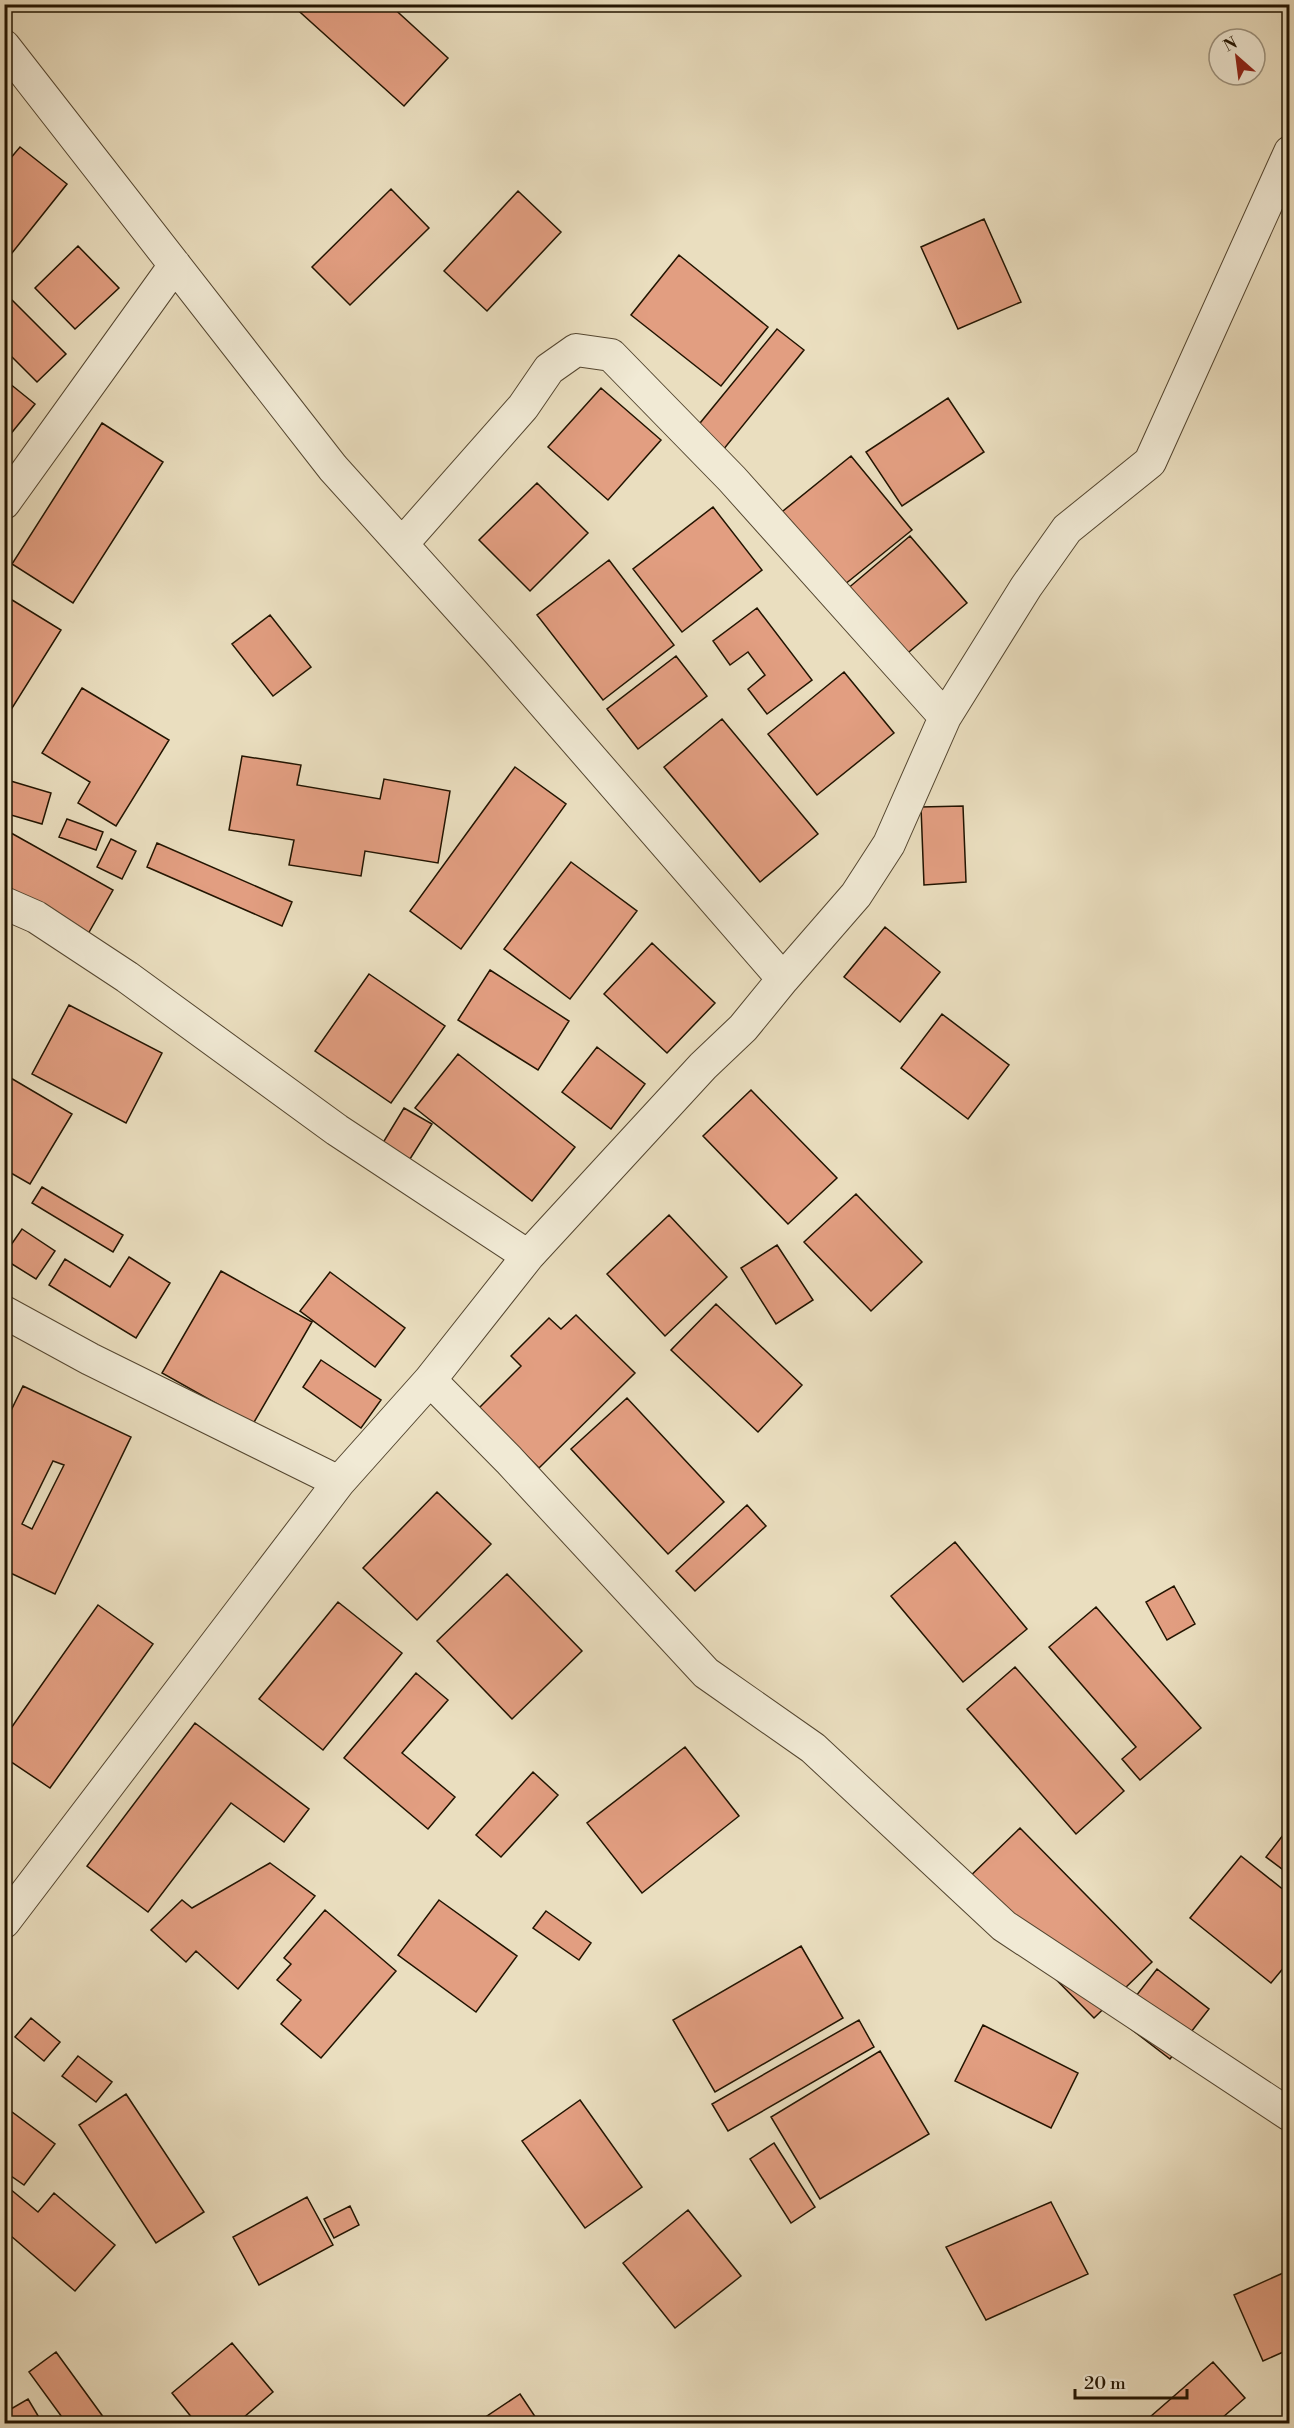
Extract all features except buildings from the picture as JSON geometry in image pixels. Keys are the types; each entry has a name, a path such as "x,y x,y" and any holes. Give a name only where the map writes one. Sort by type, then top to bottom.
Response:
{"street":[{"path":"4,46 333,468 783,979"},
{"path":"4,1922 339,1482 430,1380 528,1256 703,1066 742,1028 856,895 889,844 945,717 1026,587 1067,529 1150,462 1290,152"},
{"path":"4,503 175,265"},
{"path":"402,544 523,407 549,369 576,350 611,355 732,479 945,717"},
{"path":"4,903 36,917 127,977 337,1130 528,1256"},
{"path":"4,1312 90,1359 339,1482"},
{"path":"430,1380 509,1460 706,1673 813,1748 1004,1926 1290,2115"}]}
